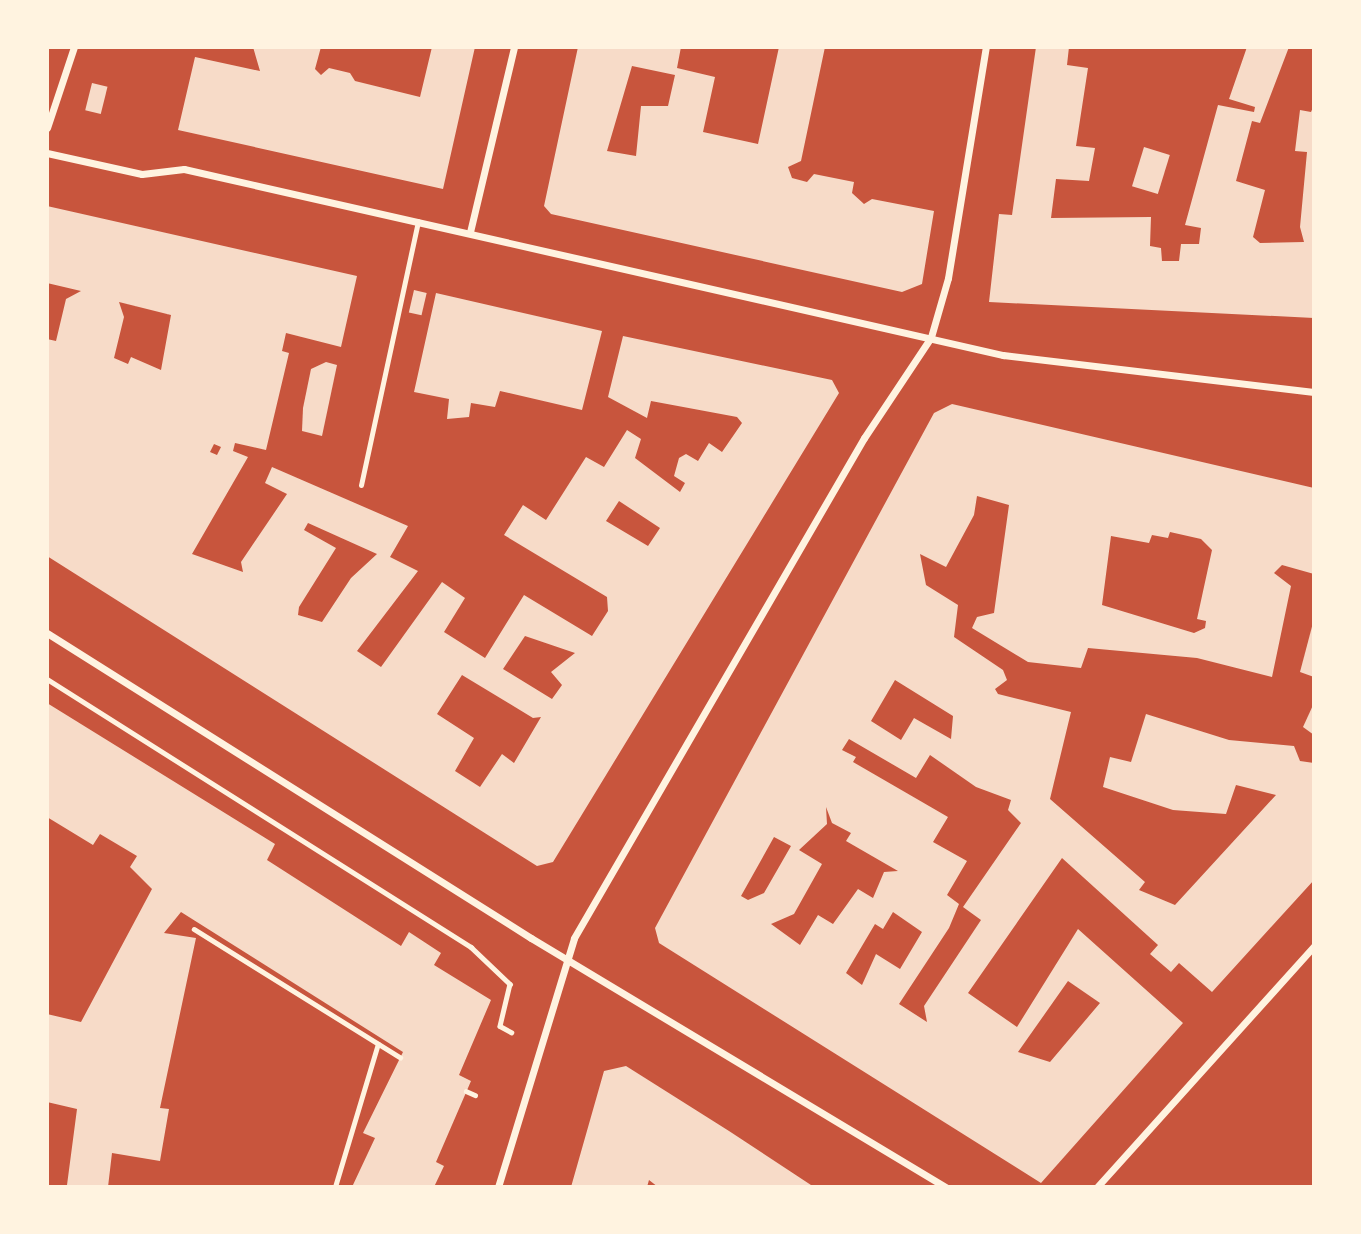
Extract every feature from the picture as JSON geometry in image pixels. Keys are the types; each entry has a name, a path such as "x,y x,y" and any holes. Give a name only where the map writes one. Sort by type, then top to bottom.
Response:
{"street":[{"path":"47,128 74,47"},
{"path":"470,232 514,47"},
{"path":"498,1187 566,959 864,438 931,337 948,278 986,47"},
{"path":"47,153 142,174 184,169 1003,355 1314,392"},
{"path":"47,633 566,959 946,1187"},
{"path":"1097,1187 1314,946"}],"lane":[{"path":"361,485 418,221"}],"path":[{"path":"47,679 471,947 510,984 500,1026 511,1031"},
{"path":"194,929 400,1057"},
{"path":"335,1187 378,1044"},
{"path":"466,1091 475,1095"}],"building":[{"path":"253,47 321,47 315,69 321,75 329,68 350,73 355,81 420,97 432,47 475,47 443,189 178,130 195,57 260,71"},
{"path":"578,47 681,47 677,68 715,77 703,132 758,144 779,47 825,47 801,161 788,167 792,178 807,182 814,174 854,182 852,193 864,204 872,199 934,211 922,284 902,292 551,214 544,206","holes":["632,66 675,75 668,106 641,106 636,156 607,151"]},
{"path":"1036,47 1069,47 1067,65 1088,68 1076,146 1095,148 1089,181 1056,179 1051,218 1151,217 1150,246 1161,248 1162,261 1179,261 1181,244 1199,244 1201,228 1185,225 1218,105 1254,112 1255,107 1229,99 1247,47 1289,47 1260,123 1252,121 1236,181 1265,190 1253,237 1260,243 1304,242 1300,227 1307,152 1295,151 1300,110 1311,112 1314,105 1314,318 989,302 999,214 1012,215"},
{"path":"92,83 108,87 101,114 85,110"},
{"path":"1144,147 1170,155 1158,194 1132,186"},
{"path":"47,206 357,276 341,347 286,333 282,351 289,353 266,450 235,443 233,451 248,457 192,554 243,572 241,562 287,494 265,483 272,467 408,526 390,557 418,571 357,651 381,667 442,582 465,598 444,632 485,658 524,595 592,636 608,611 607,597 504,535 523,505 546,520 586,457 604,467 627,430 641,439 635,458 680,492 685,483 674,476 679,458 686,454 698,461 709,443 722,452 742,423 737,417 651,401 647,418 608,397 623,336 832,380 839,393 553,862 537,866 47,556 47,339 56,341 66,299 81,291 47,283","holes":["119,302 171,315 161,370 131,357 128,364 114,358 124,317","214,444 221,447 217,455 210,452","619,501 660,528 648,546 606,521","308,523 377,554 351,578 322,622 298,615 299,607 336,548 304,530","525,636 575,653 551,672 562,685 552,699 503,669","462,675 533,718 541,717 514,763 502,754 480,787 455,771 474,738 437,714"]},
{"path":"414,290 427,293 421,315 409,312"},
{"path":"436,293 602,331 582,410 500,391 495,407 471,403 469,417 447,419 449,399 414,392"},
{"path":"326,362 337,365 322,436 302,431 303,408 311,369"},
{"path":"952,404 1314,488 1314,574 1282,565 1274,573 1291,586 1272,677 1197,658 1088,648 1081,668 1028,662 972,628 977,617 994,613 1009,505 977,496 974,515 946,567 920,554 926,585 958,605 954,637 1003,670 1007,680 995,689 998,694 1071,712 1050,799 1145,882 1139,890 1175,905 1276,795 1236,785 1226,814 1173,810 1103,787 1110,757 1131,762 1146,714 1229,740 1294,746 1300,761 1314,763 1314,880 1212,992 1179,963 1171,972 1150,954 1158,945 1062,858 968,993 1017,1027 1078,929 1183,1023 1041,1183 659,943 655,928 934,413","holes":["1170,532 1201,539 1212,550 1197,619 1206,621 1205,628 1194,633 1102,605 1111,536 1149,543 1152,535 1168,538","895,680 953,716 951,739 914,718 901,740 871,721","849,739 916,778 930,755 976,787 1011,800 1008,810 1021,823 963,907 981,920 924,1006 927,1022 899,1004 949,928 959,904 947,895 967,861 933,842 948,817 853,762 856,757 842,750","826,807 832,823 851,833 846,841 898,871 884,872 873,898 858,889 833,924 818,915 800,945 771,924 794,914 822,864 799,850 827,824","774,837 791,846 764,893 748,900 741,896","893,912 922,932 900,969 876,954 862,985 846,973 875,924 883,929","1068,981 1100,1003 1050,1062 1018,1052"]},
{"path":"1314,619 1314,677 1300,672"},
{"path":"47,703 275,844 267,860 401,946 409,932 441,953 434,965 491,1000 459,1075 471,1081 436,1162 444,1166 434,1187 352,1187 375,1138 363,1133 403,1052 181,912 164,933 196,938 160,1108 169,1109 160,1161 112,1153 108,1187 67,1185 77,1109 47,1102 47,1014 81,1022 152,889 130,867 137,856 100,834 93,845 47,817"},
{"path":"1314,703 1314,735 1303,727"},
{"path":"626,1066 814,1187 658,1187 649,1180 647,1187 571,1187 604,1071"}]}
